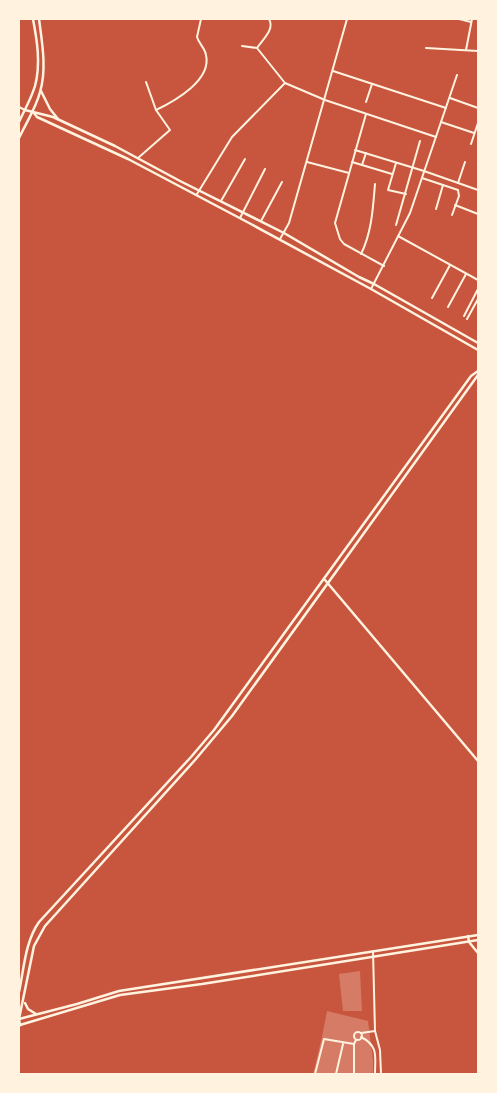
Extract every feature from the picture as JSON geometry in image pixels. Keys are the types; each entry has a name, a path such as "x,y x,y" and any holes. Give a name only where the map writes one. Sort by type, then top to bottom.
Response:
{"main road":[{"path":"19,122 37,78 37,44 33,19"},
{"path":"19,138 33,113 41,91 43,52 39,19"},
{"path":"41,91 50,109 59,120"},
{"path":"25,110 59,120 261,221 478,343"},
{"path":"33,113 37,117 128,159 240,218 371,288 478,350"},
{"path":"19,992 29,942 32,932 39,922 191,757 217,725 325,580 471,376 474,372 478,371"},
{"path":"478,375 222,729 45,926 34,946 19,1019 20,1025 120,995 478,940"},
{"path":"325,580 478,761"},
{"path":"217,725 222,729"},
{"path":"19,1019 119,991 478,935"},
{"path":"468,936 469,942 478,953"},
{"path":"24,999 24,1005 36,1014"},
{"path":"77,1004 79,1008"}],"street":[{"path":"156,110 176,101 203,75 207,58 205,51 198,41 201,19"},
{"path":"257,48 271,29 269,19"},
{"path":"280,240 289,223 347,19"},
{"path":"459,19 472,20 466,50"},
{"path":"242,46 257,48 285,84 325,100 436,137"},
{"path":"426,48 478,51"},
{"path":"333,71 446,108"},
{"path":"371,288 410,213 457,75"},
{"path":"138,158 170,130 156,110 146,82"},
{"path":"196,196 232,137 285,84"},
{"path":"366,102 372,84"},
{"path":"450,98 478,108"},
{"path":"19,107 25,110"},
{"path":"366,114 335,218 336,229 344,244 384,266"},
{"path":"441,122 474,134"},
{"path":"470,144 478,123"},
{"path":"396,225 420,141"},
{"path":"356,150 478,190"},
{"path":"362,165 366,153"},
{"path":"221,201 245,159"},
{"path":"307,162 348,173"},
{"path":"352,162 392,174"},
{"path":"396,162 388,190 406,194"},
{"path":"458,183 466,162"},
{"path":"240,218 265,169"},
{"path":"422,178 458,190 459,196 452,215"},
{"path":"261,221 282,182"},
{"path":"361,254 366,244 370,227 375,184"},
{"path":"436,209 443,185"},
{"path":"455,205 478,214 478,210"},
{"path":"398,236 478,280"},
{"path":"432,298 450,264"},
{"path":"448,307 467,274"},
{"path":"464,316 478,289"},
{"path":"467,319 478,299"},
{"path":"373,951 375,1031 380,1050 381,1074"},
{"path":"356,1040 354,1037 355,1033 361,1034 375,1031"},
{"path":"354,1074 354,1044 361,1037"},
{"path":"361,1037 370,1042 375,1049 375,1074"},
{"path":"315,1074 324,1039 343,1044 354,1044"},
{"path":"336,1074 343,1044"}],"building":[{"path":"360,971 362,1011 343,1011 339,974"},
{"path":"327,1011 368,1021 373,1074 313,1074"}]}
